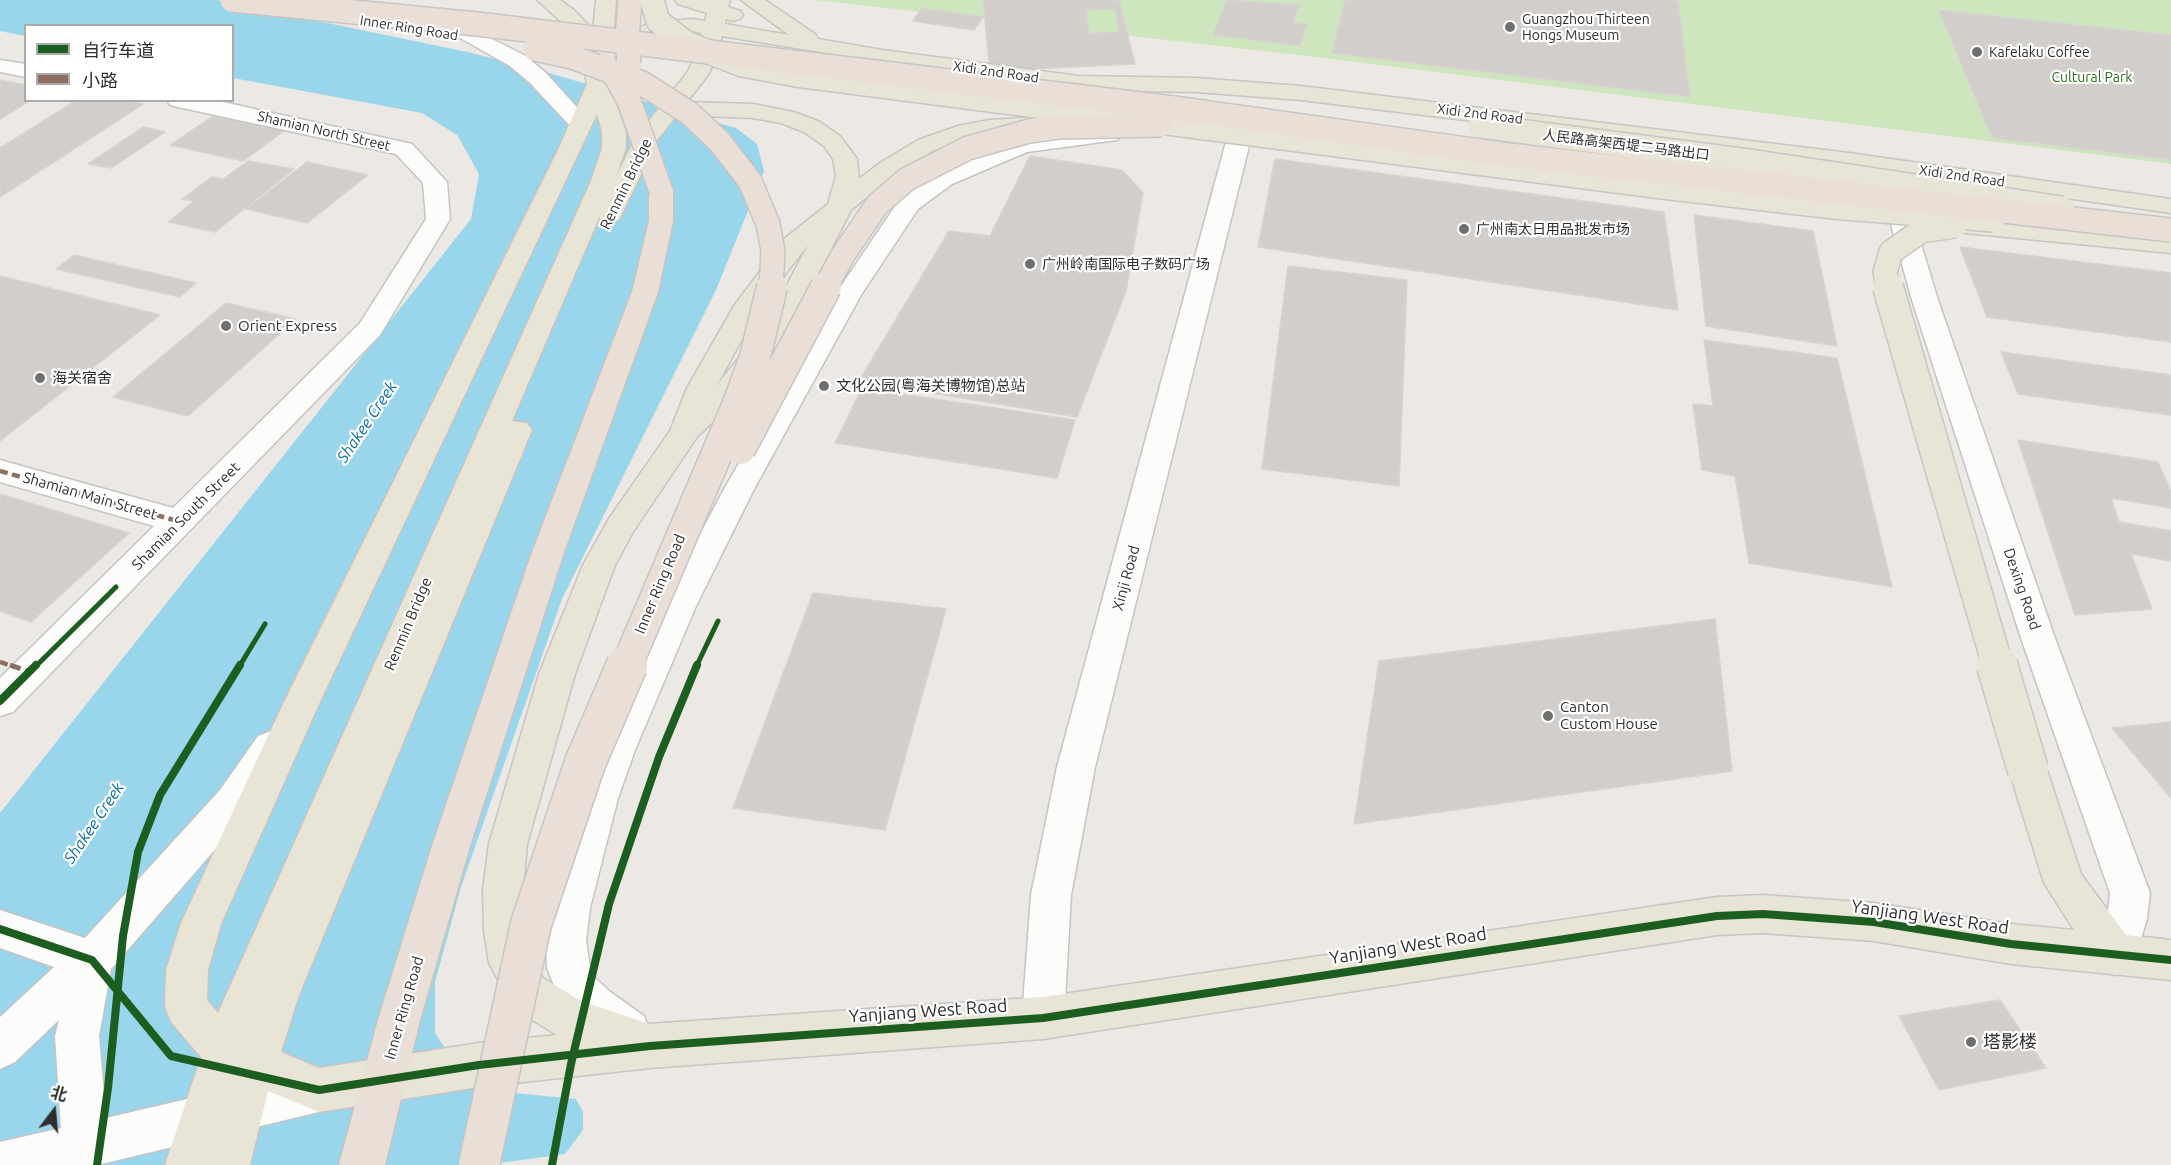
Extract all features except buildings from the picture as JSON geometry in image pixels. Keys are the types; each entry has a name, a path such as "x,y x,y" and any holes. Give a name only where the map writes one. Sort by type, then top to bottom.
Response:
{"highway":[{"name":"Inner Ring Road","path":"362,1165 383,1080 452,846 547,555 645,292 661,221 662,191 629,100 616,77 605,65 554,38 486,17 412,0"},
{"path":"630,0 628,58 630,70 659,130 662,146 662,191"},
{"name":"Inner Ring Road","path":"222,1 544,50 583,61 642,83 689,113 719,141 750,181 768,224 773,251 773,281 765,316 738,404 585,763 531,924 479,1165"},
{"path":"222,1 477,24 1174,108 1509,155 2171,232"},
{"path":"626,666 837,265 877,205 907,179 938,161 997,138 1059,127 1166,129"}],"main road":[{"path":"547,0 567,14 584,32 591,47 593,108"},
{"path":"593,108 606,0"},
{"path":"652,0 658,21 670,33 702,51 742,65 830,80 1166,129 1833,207 2171,232"},
{"path":"669,0 686,15 711,15"},
{"path":"685,0 711,15"},
{"path":"751,0 823,47"},
{"path":"319,1090 243,1058 211,1038 186,1007 188,970 201,923 301,704 624,48 646,31 711,15"},
{"name":"Renmin Bridge","path":"227,1165 246,1091 278,995 349,824 577,285 642,148 697,75 707,55 711,15"},
{"name":"Xidi 2nd Road","path":"711,15 823,47 1079,83 1186,85 1301,93 1849,160 2171,206"},
{"path":"1079,83 1324,122 1802,180 2061,191"},
{"name":"人民路高架西堤二马路出口","path":"1079,83 1480,126 1742,160 2171,224"},
{"name":"Renmin Bridge","path":"188,1165 209,1096 250,984 603,181 614,148 614,132 593,108"},
{"path":"670,108 753,111 786,117 812,127 832,141 845,159 848,176 838,209"},
{"path":"650,1046 571,1019 528,993 510,963 504,931 503,890 508,844 531,759 582,605 599,565 621,525 684,434 701,388 716,358 763,282 792,244 819,221 905,157 926,145 966,130 1030,123 1166,129 1238,142 1709,200 1902,221 2171,245"},
{"path":"1802,180 1902,221"},
{"path":"2044,224 1970,224 1921,231 1891,252 1886,272 1892,304 2028,770 2064,883 2115,955"},
{"name":"Yanjiang West Road","path":"319,1090 479,1065 650,1046 1043,1018 1717,916 1762,914 1874,922 2011,944 2171,960"}],"street":[{"path":"322,0 428,21 469,35 497,49 538,78 593,108"},
{"path":"0,66 24,71"},
{"name":"Shamian North Street","path":"188,102 298,124 404,149 435,182 438,219 370,329"},
{"path":"650,1046 594,1006 576,988 568,959 566,940 570,908 599,798 679,606 738,490 799,381 896,220 926,189 964,169 1022,146 1086,136 1166,129"},
{"name":"Xinji Road","path":"1043,1018 1051,895 1076,767 1238,142"},
{"name":"Dexing Road","path":"1902,221 1925,300 2036,630 2130,893 2127,919 2115,955"},
{"name":"Shamian South Street","path":"0,701 15,667 181,522 370,329"},
{"name":"Shamian Main Street","path":"0,471 181,522"},
{"path":"0,1047 92,960 233,802 301,704"},
{"path":"0,929 92,960"},
{"path":"85,1143 77,1036 92,960"},
{"path":"2,1165 85,1143 319,1090"}],"green space":[{"name":"Cultural Park","path":"816,0 2171,0 2171,164 1316,57"}],"water":[{"name":"Shakee Creek","path":"0,0 217,0 472,53 556,75 736,128 757,144 764,171 716,290 562,599 461,887 435,982 435,1033 473,1089 576,1099 583,1112 583,1130 565,1154 485,1165 0,1165 0,813 471,219 479,174 457,135 422,113 234,78 234,24 24,24 24,36 0,31"}],"marked path":[{"path":"0,471 181,522"},
{"path":"0,662 30,672"}],"cycle path":[{"path":"0,701 116,587"},
{"path":"552,1165 571,1064 609,904 659,757 684,693 718,621"},
{"path":"97,1165 108,1088 123,936 138,852 160,795 265,624"},
{"path":"0,929 92,960 171,1056 319,1090 479,1065 650,1046 1043,1018 1717,916 1763,914 1874,922 2011,944 2171,960"}],"place":[{"name":"Guangzhou Thirteen Hongs Museum","path":"1510,27"},
{"name":"Kafelaku Coffee","path":"1977,52"},
{"name":"广州南太日用品批发市场","path":"1464,229"},
{"name":"广州岭南国际电子数码广场","path":"1030,264"},
{"name":"Orient Express","path":"226,326"},
{"name":"海关宿舍","path":"40,378"},
{"name":"文化公园(粤海关博物馆)总站","path":"824,386"},
{"name":"Canton Custom House","path":"1548,716"},
{"name":"塔影楼","path":"1971,1042"}]}
